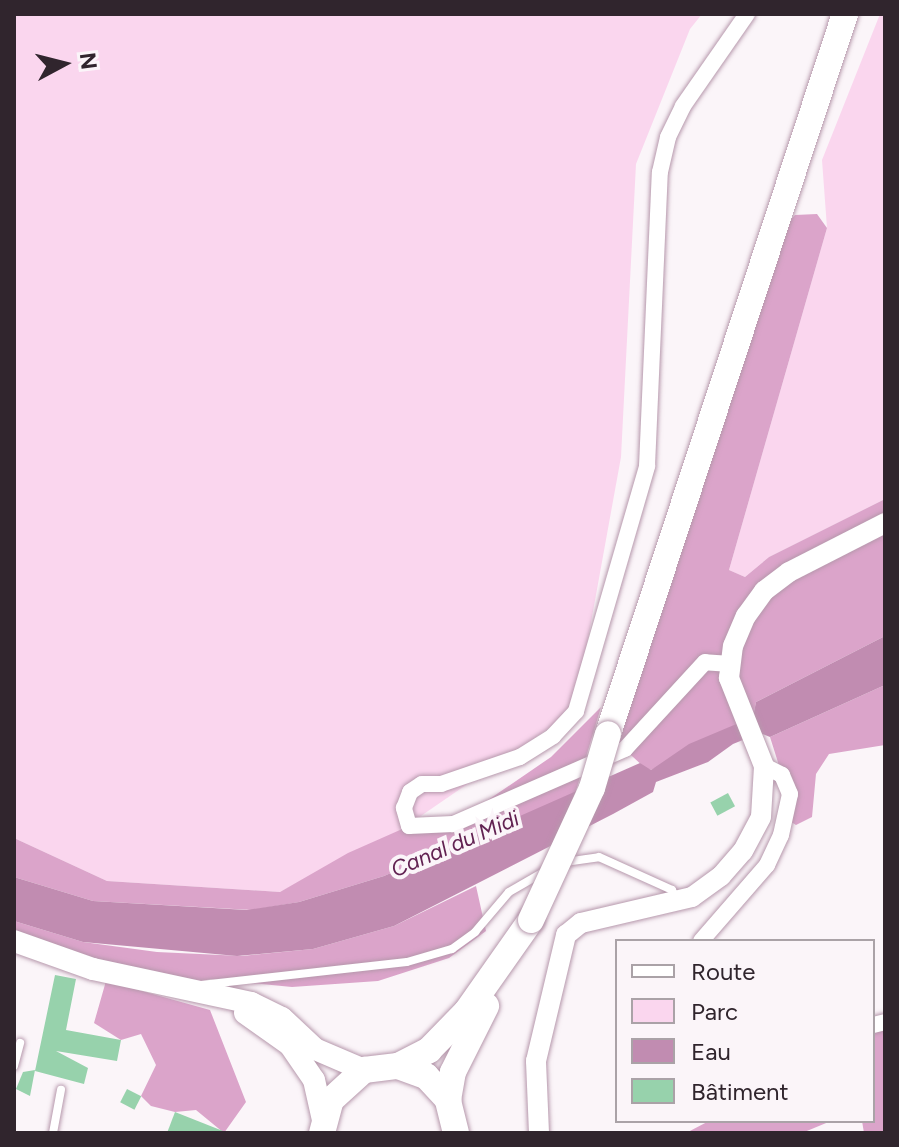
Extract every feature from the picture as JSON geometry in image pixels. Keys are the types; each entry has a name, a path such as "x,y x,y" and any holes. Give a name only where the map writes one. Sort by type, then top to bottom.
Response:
{"main road":[{"path":"323,1127 340,1086 364,1070 398,1066 429,1050 467,1011 531,920 592,788 845,14"},
{"path":"14,941 93,969 262,1008 282,1018 315,1049 364,1070"},
{"path":"456,1133 448,1100 461,1050 495,990 508,955"},
{"path":"213,995 290,1045 314,1080 323,1127"},
{"path":"398,1066 426,1076 448,1100"}],"street":[{"path":"731,664 705,662 625,749 453,824 409,826 404,808 410,792 422,784 441,784 520,757 553,736 576,711 647,466 660,172 668,137 683,106 747,14"},
{"path":"703,939 767,865 781,835 790,794 782,775 762,758 729,678 746,616 764,591 789,572 885,523"},
{"path":"539,1133 536,1061 566,935 581,923 692,897 721,876 743,851 761,817 762,758"}],"lane":[{"path":"180,988 407,962 452,949 509,892 573,858 599,857 618,864 672,890 677,900"},
{"path":"14,1066 20,1043"},
{"path":"53,1133 61,1090"}],"green space":[{"path":"14,14 702,14 690,29 636,164 621,457 582,672 565,717 399,831 280,892 107,881 14,838"},
{"path":"880,14 885,14 885,499 769,557 745,577 729,570 827,228 822,160"}],"shaded area":[{"path":"817,214 827,228 729,570 745,577 769,557 885,499 885,636 756,702 753,717 651,770 608,734 770,241 795,215"},
{"path":"885,685 885,745 829,754 816,774 812,817 796,825 785,818 782,775 770,737"},
{"path":"601,707 575,794 384,876 299,902 252,910 93,901 14,877 14,838 107,881 280,892 348,853 409,826 453,824 551,757"},
{"path":"476,886 486,931 449,958 378,981 292,987 210,979 180,988 14,941 14,921 83,942 157,952 242,956 313,949 394,926"},
{"path":"106,981 210,1010 246,1102 224,1133 196,1110 175,1112 151,1106 141,1096 156,1065 141,1034 121,1040 94,1023"},
{"path":"885,1027 885,1133 864,1133 862,1123 875,1123 875,1033"},
{"path":"705,1123 826,1123 802,1133 686,1133"}],"water":[{"path":"885,636 885,685 770,737 760,733 733,744 708,762 656,782 653,792 613,814 394,926 313,949 237,956 83,942 14,921 14,877 93,901 247,910 299,902 384,876 640,763 651,770 689,744 753,717 756,702"}],"building":[{"path":"728,793 735,806 717,816 710,802"},
{"path":"55,975 76,979 66,1030 121,1040 117,1061 56,1051 88,1068 84,1084 35,1071"},
{"path":"35,1070 30,1096 16,1089 23,1072"},
{"path":"127,1089 141,1096 134,1110 120,1102"},
{"path":"175,1112 223,1131 167,1133"}],"water label":[{"name":"Canal du Midi","path":"455,844"}]}
